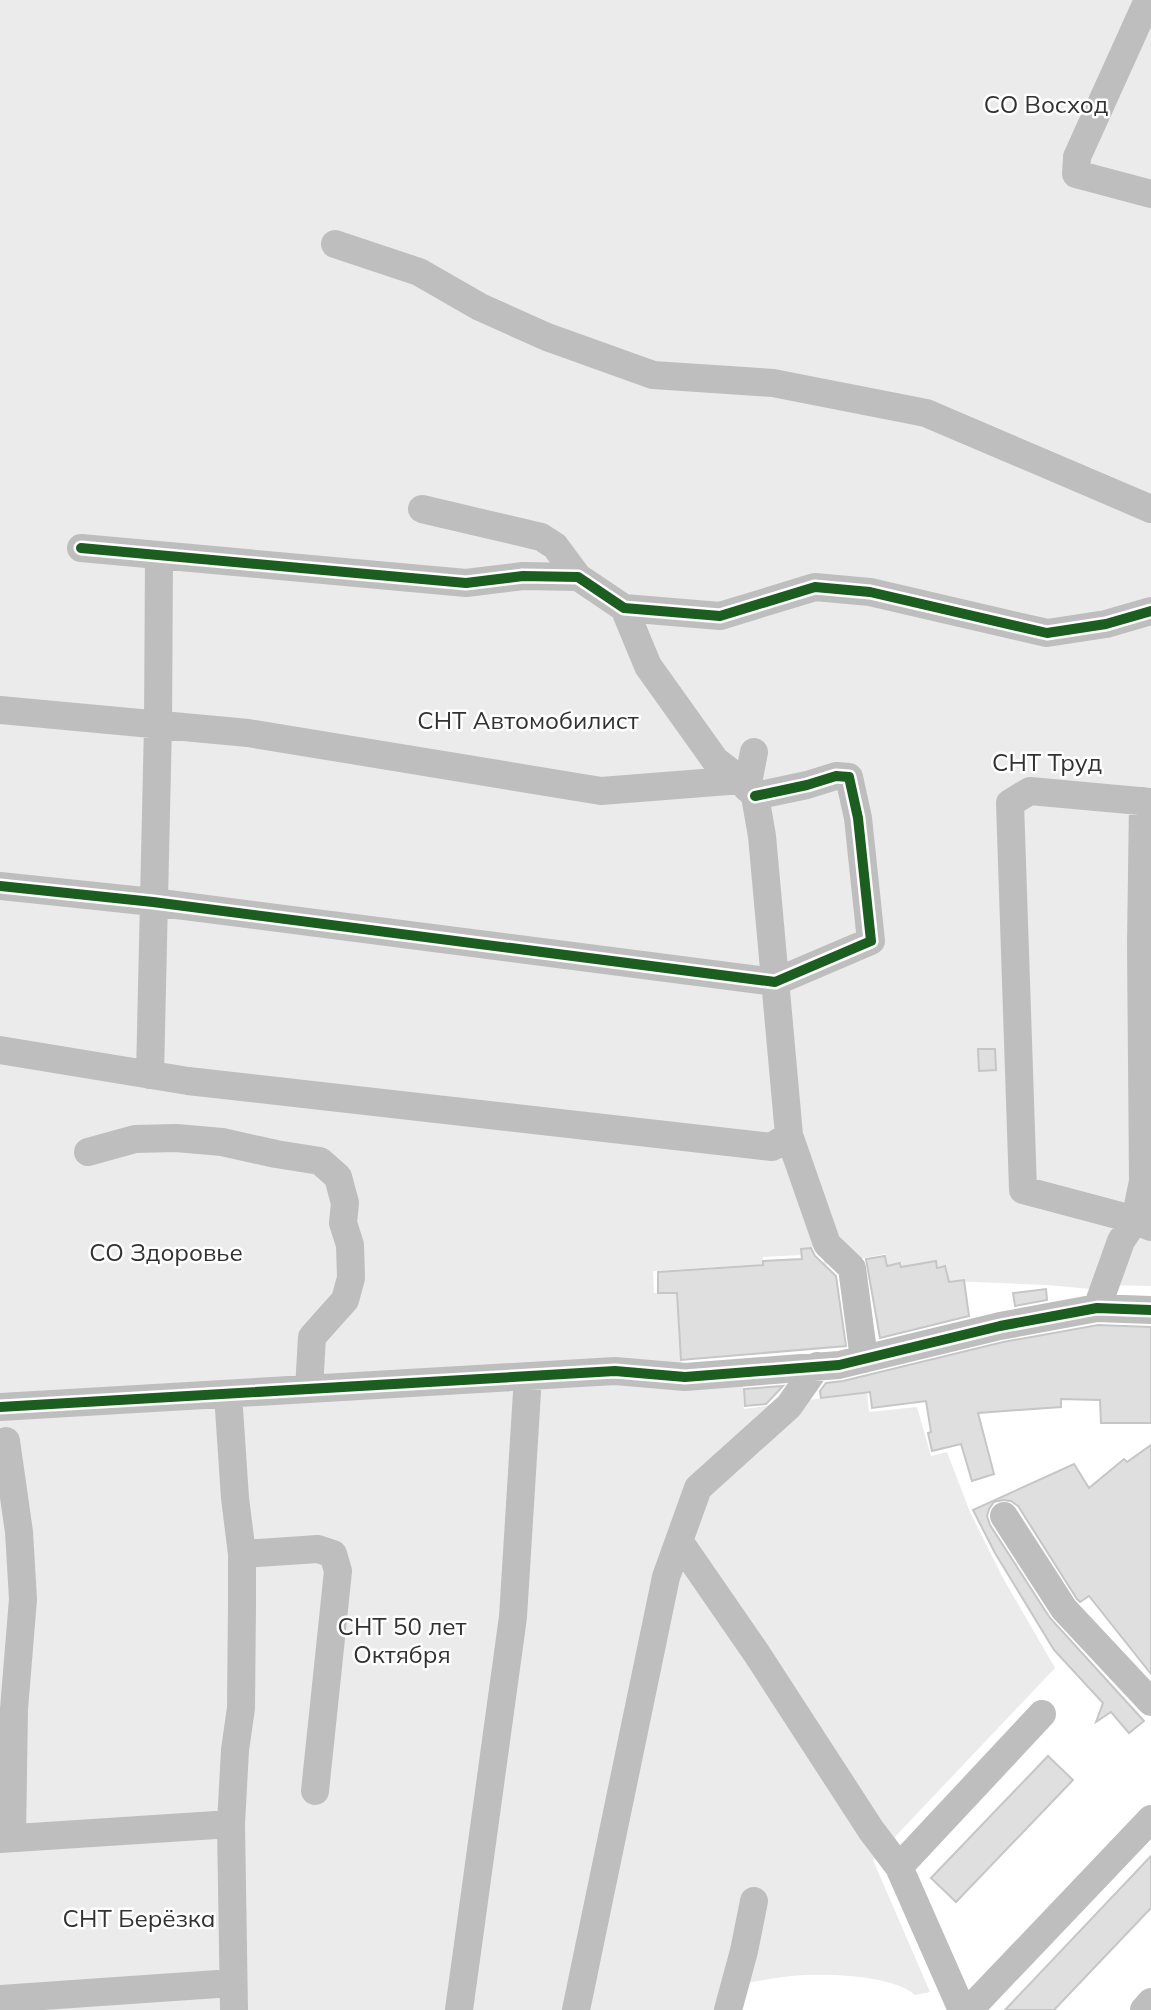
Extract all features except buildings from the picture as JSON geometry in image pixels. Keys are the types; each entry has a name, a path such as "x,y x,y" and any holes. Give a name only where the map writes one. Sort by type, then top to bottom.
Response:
{"street":[{"path":"1148,0 1077,157 1076,174 1151,194"},
{"path":"335,244 419,272 480,307 547,337 653,375 774,383 926,412 1151,509"},
{"path":"422,509 541,537 555,546 578,578 624,608 720,616 815,587 870,592 1047,633 1106,624 1151,611"},
{"path":"81,548 466,583 523,576 578,578"},
{"path":"150,1075 159,556"},
{"path":"624,608 648,666 715,760 748,788"},
{"path":"0,710 248,733 601,791 807,785 836,776 849,777 858,818 871,941 775,982 153,902 0,886"},
{"path":"754,752 748,788 762,836 789,1135 827,1244 852,1268 864,1359"},
{"path":"1030,791 1147,802 1141,944 1143,1224 1023,1190 1010,803 1030,791"},
{"path":"0,1050 150,1075 772,1147 789,1135"},
{"path":"88,1152 135,1139 176,1138 222,1142 320,1161 338,1177 345,1203 343,1223 350,1245 351,1278 345,1300 312,1337 309,1389"},
{"path":"1097,1308 1121,1241 1143,1224"},
{"path":"2,1406 615,1371 685,1377 839,1365 1000,1326 1097,1308 1151,1310"},
{"path":"576,2010 666,1577 698,1488 789,1406 817,1366"},
{"path":"459,2010 513,1617 528,1376"},
{"path":"0,1999 233,1996 231,1824 235,1750 241,1708 242,1554 234,1498 228,1394"},
{"path":"6,1441 19,1532 23,1599 6,1838 231,1824"},
{"path":"1004,1516 1064,1608 1151,1702"},
{"path":"679,1541 898,1867 962,2010"},
{"path":"242,1554 318,1549 333,1553 338,1571 315,1791"},
{"path":"898,1867 1042,1714"},
{"path":"969,2010 1151,1819"},
{"path":"728,2010 754,1902"},
{"path":"1144,2010 1151,2003"}],"green space":[{"path":"0,0 1151,0 1151,1286 1102,1285 1101,1290 949,1281 946,1265 938,1266 936,1261 902,1268 902,1263 888,1265 886,1254 824,1265 822,1246 802,1249 802,1255 763,1257 762,1264 653,1271 654,1293 677,1293 682,1372 742,1367 744,1409 867,1392 869,1412 917,1407 931,1456 947,1452 970,1512 1003,1578 1055,1668 873,1860 930,1992 915,1995 904,1988 873,1979 820,1975 736,1984 717,2010 0,2010"}],"cycle path":[{"path":"81,548 466,583 523,576 578,577 624,608 720,616 815,587 870,592 1047,633 1106,624 1151,611"},
{"path":"0,886 153,902 775,982 871,941 858,818 849,777 836,776 755,796"},
{"path":"0,1407 615,1371 685,1377 839,1365 1000,1326 1097,1308 1151,1310"}],"park label":[{"name":"СО Восход","path":"1046,104"},
{"name":"СНТ Автомобилист","path":"528,720"},
{"name":"СНТ Труд","path":"1047,762"},
{"name":"СО Здоровье","path":"166,1252"},
{"name":"СНТ 50 лет Октября","path":"402,1640"},
{"name":"СНТ Берёзка","path":"139,1918"}]}
